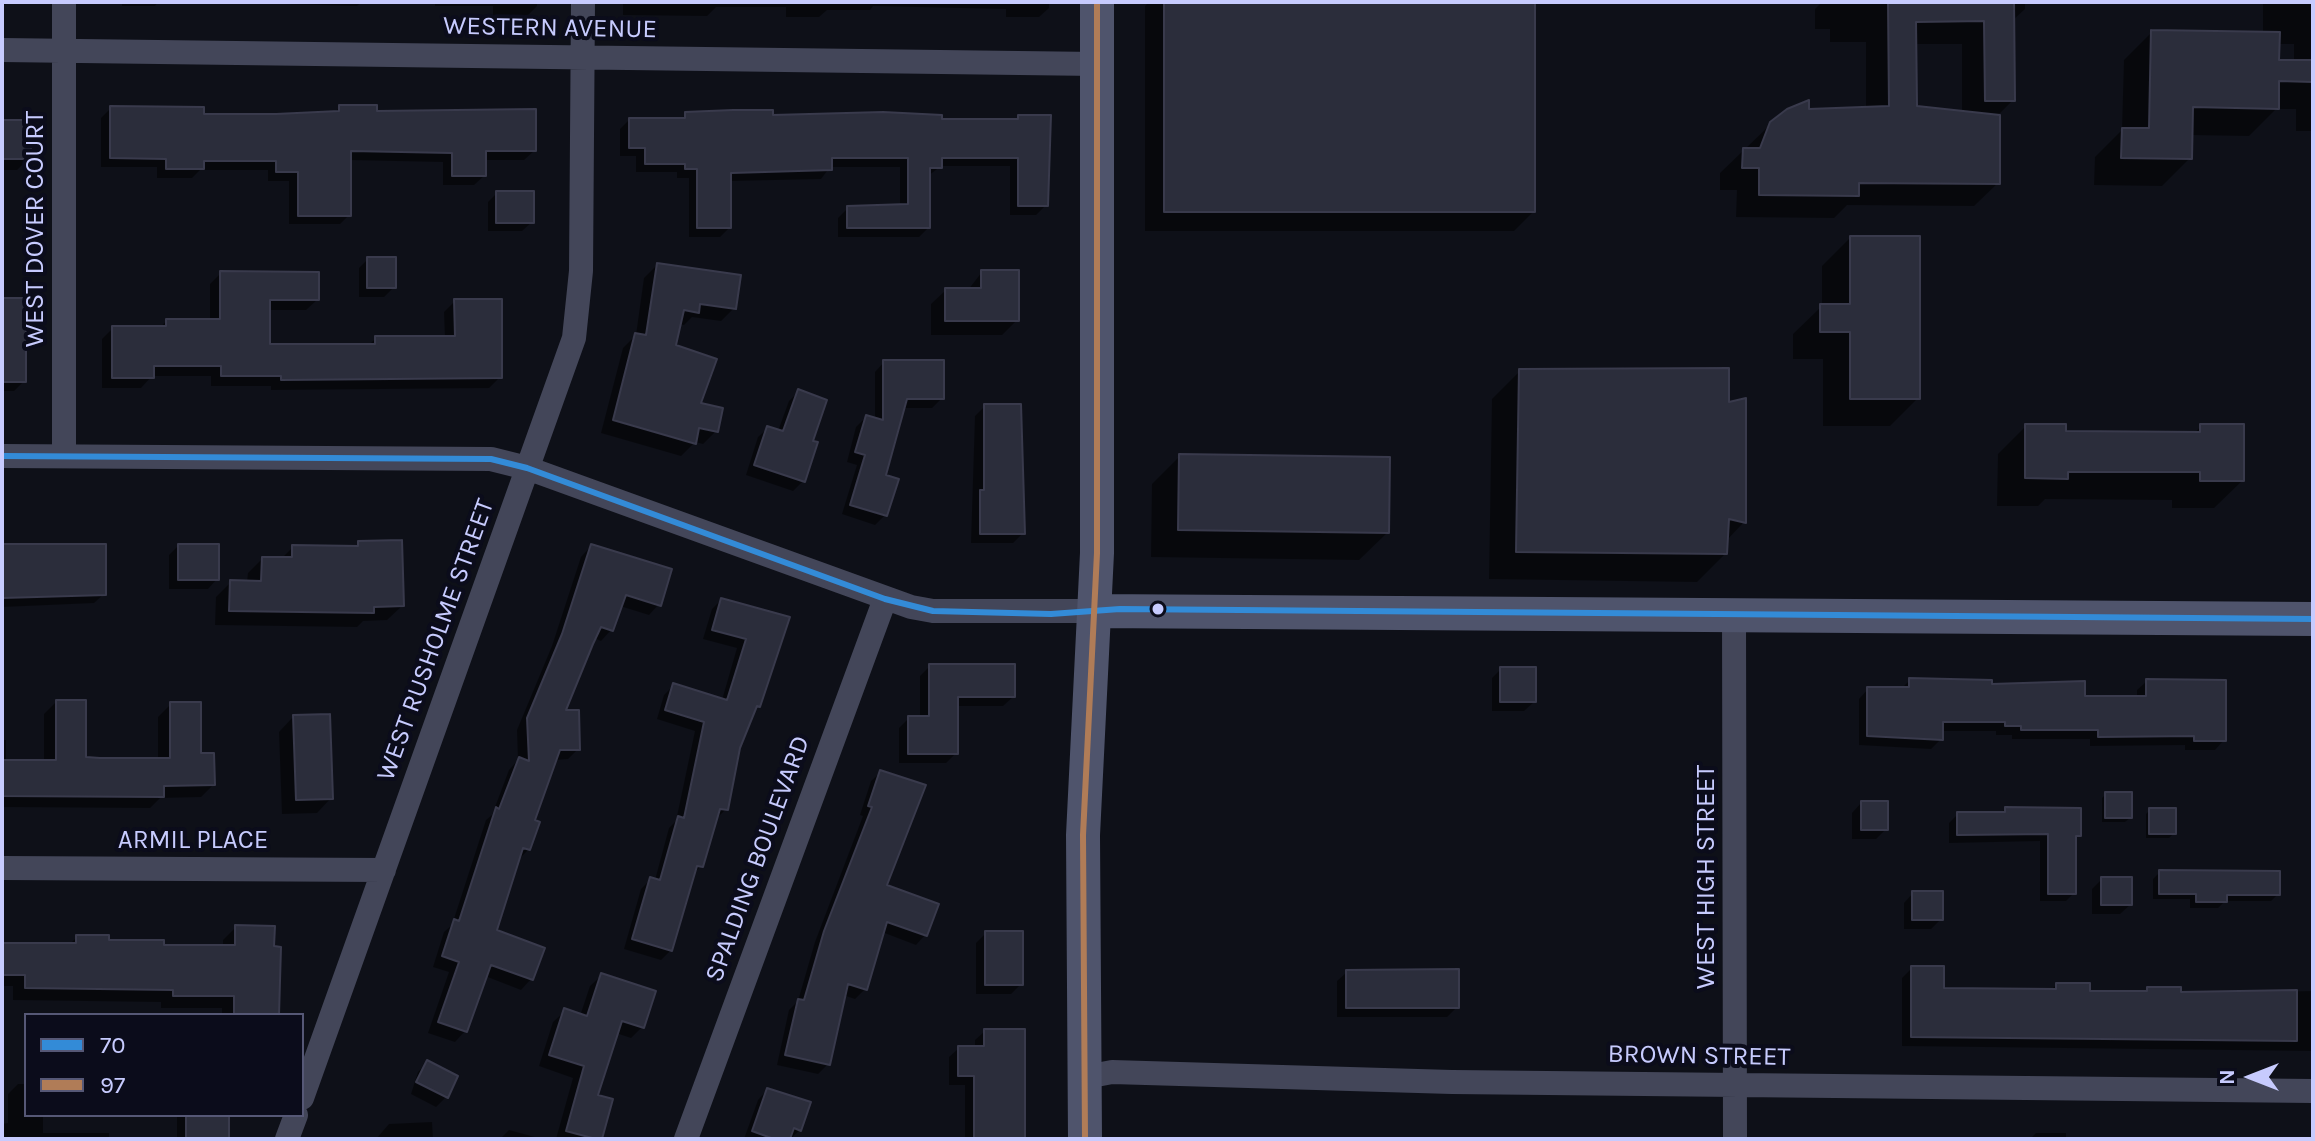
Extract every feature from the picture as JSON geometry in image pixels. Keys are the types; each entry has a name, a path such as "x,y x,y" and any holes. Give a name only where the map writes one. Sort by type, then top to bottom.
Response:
{"street":[{"name":"WEST DOVER COURT","path":"64,2 64,456"},
{"name":"WEST RUSHOLME STREET","path":"304,1092 574,338 581,271 583,2"},
{"path":"1085,1139 1083,835 1094,611 1097,2"},
{"name":"WESTERN AVENUE","path":"2,50 1097,64"},
{"path":"2,456 491,459 527,468 885,599 933,611 2313,619"},
{"name":"SPALDING BOULEVARD","path":"686,1139 885,599"},
{"name":"WEST HIGH STREET","path":"1734,615 1735,1139"},
{"name":"ARMIL PLACE","path":"2,868 384,870"},
{"name":"BROWN STREET","path":"1086,1077 1112,1072 1735,1085 2313,1091"},
{"path":"287,1139 295,1117"}],"building":[{"path":"1164,2 1535,2 1535,212 1164,212"},
{"path":"1888,2 2014,2 2015,101 1985,101 1984,21 1916,22 1917,106 2000,115 2000,184 1859,183 1859,196 1759,195 1759,168 1742,168 1743,148 1760,148 1770,122 1787,109 1809,100 1809,109 1889,106"},
{"path":"2151,30 2280,32 2279,60 2313,60 2313,82 2279,81 2279,109 2193,107 2192,159 2121,158 2122,128 2149,128"},
{"path":"339,105 377,105 377,111 536,109 536,151 486,151 486,176 452,176 452,153 351,151 351,216 298,216 298,172 276,172 276,161 204,161 204,169 166,169 166,159 110,158 110,106 204,107 204,114 276,114 339,111"},
{"path":"773,110 773,115 883,112 942,115 942,119 1018,119 1018,115 1051,115 1048,206 1018,206 1018,158 942,158 942,168 930,168 930,228 847,228 847,206 908,204 908,158 832,158 832,170 731,173 731,228 697,228 697,169 685,169 685,164 645,164 645,148 629,148 629,118 685,118 685,112"},
{"path":"2,120 31,120 31,159 2,159"},
{"path":"496,191 534,191 534,223 496,223"},
{"path":"1850,236 1920,236 1920,399 1850,399 1850,332 1820,332 1820,304 1850,304"},
{"path":"367,257 396,257 396,288 367,288"},
{"path":"657,263 741,275 736,309 700,304 699,313 684,310 676,345 717,359 701,403 723,408 718,432 699,428 696,444 613,420 635,333 646,335"},
{"path":"981,270 1019,270 1019,321 945,321 945,288 981,288"},
{"path":"220,271 319,272 319,300 270,300 270,344 375,344 375,336 455,336 454,299 502,299 502,378 281,380 281,376 221,376 221,366 154,366 154,378 112,378 112,326 166,326 166,319 220,319"},
{"path":"2,298 26,298 26,382 2,382"},
{"path":"883,360 944,360 944,399 907,399 886,475 899,479 887,516 850,505 865,455 855,452 866,415 883,420"},
{"path":"1729,368 1729,402 1746,398 1746,523 1729,519 1727,554 1516,552 1519,369"},
{"path":"798,389 827,400 813,441 818,442 805,482 754,465 767,426 783,431"},
{"path":"984,404 1021,404 1025,534 980,534 980,490 984,490"},
{"path":"2025,424 2066,424 2066,431 2200,432 2200,424 2244,424 2244,481 2200,481 2200,472 2068,472 2068,479 2025,478"},
{"path":"1179,454 1390,457 1389,533 1178,530"},
{"path":"402,540 404,606 374,607 374,613 229,611 230,580 261,581 262,557 292,557 292,545 358,546 358,541"},
{"path":"2,544 106,544 106,595 2,598"},
{"path":"178,544 219,544 219,580 178,580"},
{"path":"591,544 672,569 661,606 626,595 613,631 601,627 593,644 566,710 579,710 580,750 560,750 535,820 540,822 530,850 523,848 497,930 545,948 533,980 491,965 467,1032 438,1022 459,962 442,956 454,919 459,921 496,807 499,809 519,757 529,761 527,718 562,634"},
{"path":"721,598 790,617 760,707 757,706 740,748 728,810 720,809 703,867 697,866 672,951 632,939 650,877 660,880 678,816 684,818 704,722 665,710 673,683 727,700 746,639 712,630"},
{"path":"929,664 1015,664 1015,697 958,697 958,754 908,754 908,716 929,716"},
{"path":"1500,667 1536,667 1536,702 1500,702"},
{"path":"1909,678 1992,680 1992,684 2085,681 2085,696 2146,696 2146,679 2226,680 2226,741 2194,741 2194,736 2098,737 2098,730 2021,730 2021,726 2005,726 2005,722 1943,722 1943,740 1867,736 1867,687 1909,687"},
{"path":"56,700 86,700 86,757 100,758 170,758 170,702 201,702 201,753 214,753 215,785 164,786 164,797 2,796 2,760 56,760"},
{"path":"330,714 333,799 296,800 293,715"},
{"path":"880,770 926,785 887,885 939,904 927,936 887,922 867,990 848,984 830,1065 785,1055 798,999 804,1000 824,931 872,807 868,806"},
{"path":"2105,792 2132,792 2132,818 2105,818"},
{"path":"1861,801 1888,801 1888,830 1861,830"},
{"path":"2005,807 2081,808 2081,836 2076,836 2076,894 2048,894 2048,834 1957,835 1957,812 2005,812"},
{"path":"2149,808 2176,808 2176,834 2149,834"},
{"path":"2159,870 2280,871 2280,895 2227,895 2227,902 2196,902 2196,894 2159,894"},
{"path":"2101,877 2132,877 2132,905 2101,905"},
{"path":"1912,891 1943,891 1943,920 1912,920"},
{"path":"235,925 275,926 274,946 281,947 279,1013 234,1013 234,996 173,996 173,990 25,988 25,975 2,975 2,943 76,943 76,935 109,935 109,940 164,940 164,945 235,945"},
{"path":"985,931 1023,931 1023,985 985,985"},
{"path":"1911,966 1944,966 1944,988 2056,989 2056,983 2090,983 2090,991 2147,991 2147,987 2181,987 2181,992 2297,990 2297,1041 1911,1037"},
{"path":"1459,969 1459,1008 1346,1008 1346,970"},
{"path":"601,973 656,991 644,1028 622,1021 598,1095 613,1099 602,1139 596,1139 566,1131 584,1066 549,1055 564,1008 587,1016"},
{"path":"984,1029 1025,1029 1025,1139 974,1139 974,1076 958,1076 958,1046 984,1046"},
{"path":"427,1060 458,1076 448,1098 416,1082"},
{"path":"767,1088 811,1102 801,1131 794,1128 790,1139 774,1139 752,1131"},
{"path":"186,1117 229,1117 229,1139 186,1139"}],"transit line":[{"name":"97","path":"1085,1139 1083,835 1097,553 1097,2"},
{"name":"70","path":"2,456 491,459 527,468 885,599 933,611 1051,614 1120,609 2313,619"}]}
